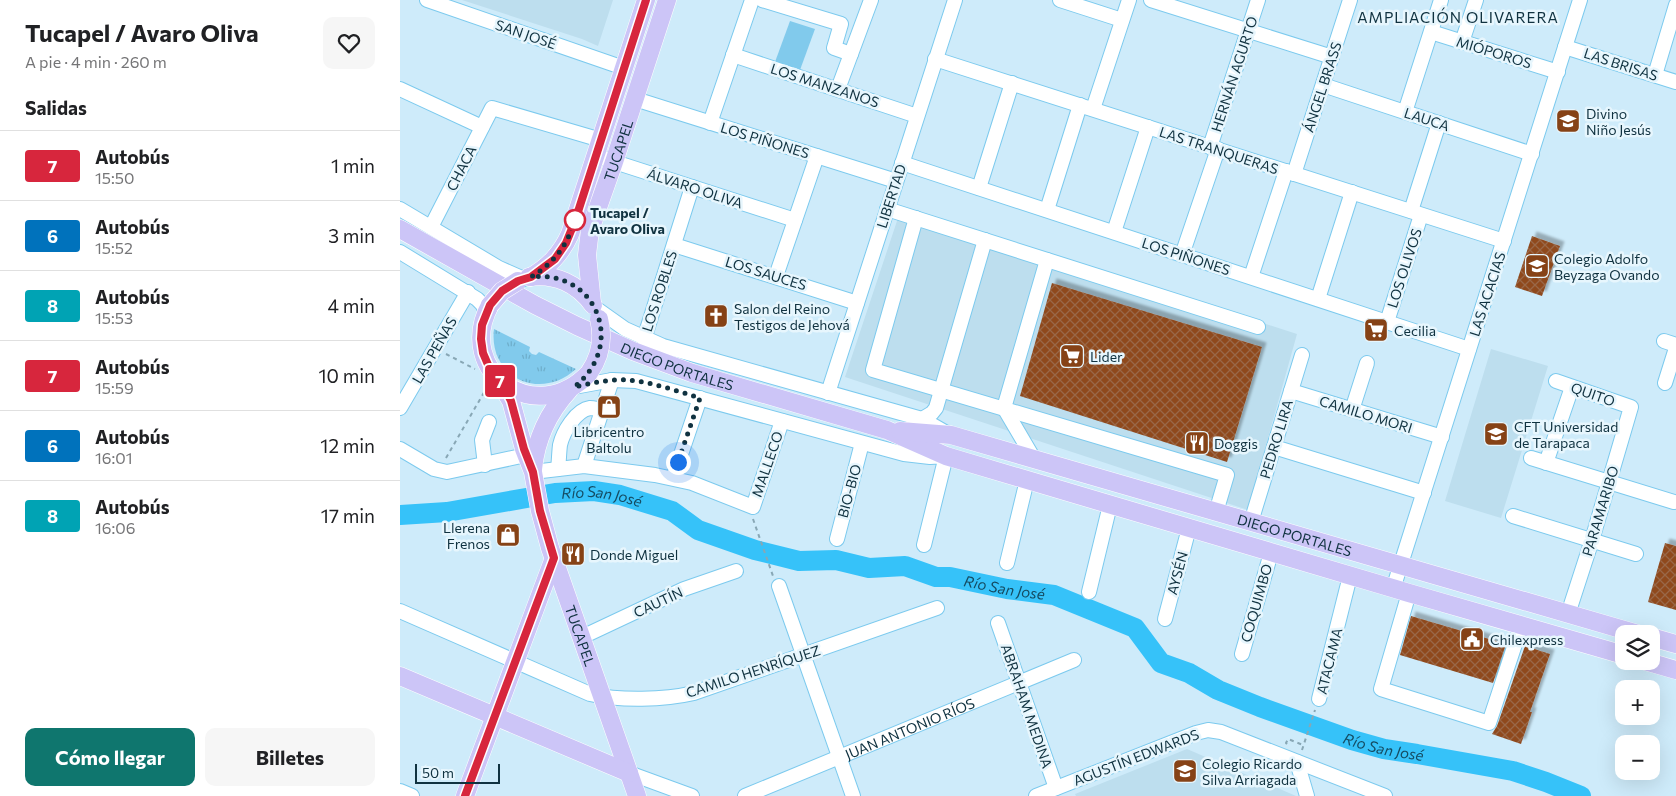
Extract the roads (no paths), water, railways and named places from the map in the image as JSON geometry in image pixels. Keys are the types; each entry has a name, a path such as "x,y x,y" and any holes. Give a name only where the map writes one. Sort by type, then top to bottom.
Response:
{"main road":[{"name":"TUCAPEL","path":"524,279 548,265 561,252 566,243 575,221 646,0"},
{"name":"TUCAPEL","path":"595,310 587,265 588,238 667,0"},
{"name":"DIEGO PORTALES","path":"400,229 551,313 633,351 692,373 887,430 946,456 1615,652"},
{"path":"544,276 562,280 579,289 595,310 602,338 596,363 589,374 572,388 554,395 536,396 519,393 497,378 486,360 482,346 481,332 488,308 502,291 524,279 544,276"},
{"name":"TUCAPEL","path":"497,378 511,401 534,478 540,511 554,558 637,796"},
{"name":"TUCAPEL","path":"534,478 534,459 541,434 553,410 572,388"},
{"name":"DIEGO PORTALES","path":"887,430 951,435 1615,627"},
{"path":"1211,534 1216,512"},
{"path":"465,796 554,558"},
{"path":"1660,640 1676,644"},
{"path":"1660,665 1676,670"},
{"path":"400,676 630,773"}],"street":[{"name":"SAN JOSÉ","path":"427,0 624,68"},
{"path":"710,123 752,0"},
{"path":"762,0 841,24 834,48 851,54"},
{"path":"838,89 871,0"},
{"name":"LIBERTAD","path":"828,393 954,0"},
{"path":"1060,0 1122,20"},
{"path":"1047,210 1129,0"},
{"path":"1151,0 1332,57"},
{"name":"HERNÁN AGURTO","path":"1182,255 1258,0"},
{"name":"ÁNGEL BRASS","path":"1251,277 1323,85 1350,0"},
{"path":"1405,112 1441,0"},
{"path":"1462,42 1476,0"},
{"name":"LAS ACACIAS","path":"1521,626 1490,723 1381,689 1401,591 1401,565 1580,0"},
{"path":"1655,75 1676,5"},
{"name":"MIÓPOROS","path":"1431,32 1558,72"},
{"name":"LAS BRISAS","path":"1565,46 1676,82"},
{"name":"LOS MANZANOS","path":"733,55 917,116"},
{"name":"LAS TRANQUERAS","path":"935,59 1504,241"},
{"path":"979,188 1012,83"},
{"name":"LAUCA","path":"1323,85 1532,154"},
{"path":"400,89 482,127"},
{"name":"LOS PIÑONES","path":"635,99 896,181"},
{"name":"ÁLVARO OLIVA","path":"492,108 598,148 614,162 795,220"},
{"name":"CHACA","path":"431,227 492,108"},
{"name":"LOS OLIVOS","path":"1387,322 1439,123"},
{"path":"1114,232 1148,127"},
{"path":"776,276 817,156"},
{"name":"LOS PIÑONES","path":"902,163 1469,349"},
{"name":"LOS ROBLES","path":"644,339 692,187"},
{"path":"1318,299 1352,192"},
{"path":"400,209 499,268 524,279"},
{"path":"887,209 1258,327"},
{"path":"916,218 873,370 1227,475 1216,512"},
{"path":"922,419 934,411 985,240"},
{"name":"LOS SAUCES","path":"674,245 857,303"},
{"path":"402,257 468,292 488,308"},
{"path":"1034,459 1004,408 1047,260"},
{"name":"LAS PEÑAS","path":"400,408 468,292"},
{"name":"DIEGO PORTALES","path":"595,310 625,329 663,346 922,419 951,435"},
{"path":"1665,383 1672,345"},
{"name":"PEDRO LIRA","path":"1251,522 1302,355"},
{"path":"1352,410 1367,363"},
{"path":"584,466 612,380"},
{"name":"DIEGO PORTALES","path":"572,388 612,380 628,380 652,384 862,443 917,456 946,456"},
{"name":"QUITO","path":"1556,381 1631,407"},
{"path":"1546,463 1572,387"},
{"name":"CAMILO MORI","path":"1291,391 1442,437"},
{"path":"534,478 558,469 584,466 673,478 700,398"},
{"name":"PARAMARIBO","path":"1568,614 1631,407"},
{"path":"558,469 563,436 571,423 577,416 588,409 593,408 602,411"},
{"name":"MALLECO","path":"673,478 692,483 753,513 782,421"},
{"path":"485,465 482,440 490,422"},
{"name":"BIO-BIO","path":"837,539 862,443"},
{"path":"1274,447 1424,493"},
{"path":"400,449 438,471 447,472 526,455"},
{"path":"924,546 946,456"},
{"path":"1531,458 1674,502"},
{"path":"1007,563 1027,480"},
{"path":"1089,592 1110,505"},
{"path":"1513,516 1636,554"},
{"name":"AYSÉN","path":"1164,619 1189,528"},
{"name":"COQUIMBO","path":"1242,654 1271,553"},
{"name":"CAUTÍN","path":"582,637 684,589 736,571"},
{"name":"ATACAMA","path":"1319,699 1350,576"},
{"path":"779,586 853,796"},
{"name":"CAMILO HENRÍQUEZ","path":"400,611 583,691 602,696 656,698 694,693 937,608"},
{"name":"ABRAHAM MEDINA","path":"998,623 1019,682 1053,792"},
{"name":"JUAN ANTONIO RÍOS","path":"744,796 1074,660"},
{"name":"AGUSTÍN EDWARDS","path":"1036,796 1053,792 1196,733 1208,730 1221,732 1297,762"},
{"path":"1297,762 1307,796"},
{"path":"1297,762 1385,796"},
{"path":"630,773 692,796"},
{"path":"400,791 412,796"}],"waterway":[{"name":"Río San José","path":"400,515 447,512 555,493 594,491 620,495 672,511 698,530 755,550 799,561 836,560 869,568 905,566 936,577 950,577 1007,589 1054,595 1135,628 1161,663 1189,673 1218,690 1260,707 1352,740 1384,749 1513,771 1581,796"}],"place":[{"name":"Divino Niño Jesús","path":"1568,121"},
{"name":"Tucapel / Avaro Oliva","path":"575,220"},
{"name":"Colegio Adolfo Beyzaga Ovando","path":"1537,266"},
{"name":"Salon del Reino Testigos de Jehová","path":"716,316"},
{"name":"Cecilia","path":"1376,330"},
{"name":"Lider","path":"1072,356"},
{"name":"Libricentro Baltolu","path":"609,407"},
{"name":"CFT Universidad de Tarapaca","path":"1496,434"},
{"name":"Doggis","path":"1197,443"},
{"name":"Llerena Frenos","path":"508,535"},
{"name":"Donde Miguel","path":"573,554"},
{"name":"Chilexpress","path":"1472,639"},
{"name":"Colegio Ricardo Silva Arriagada","path":"1185,771"}],"district":[{"name":"AMPLIACIÓN OLIVARERA","path":"1458,17"}]}
